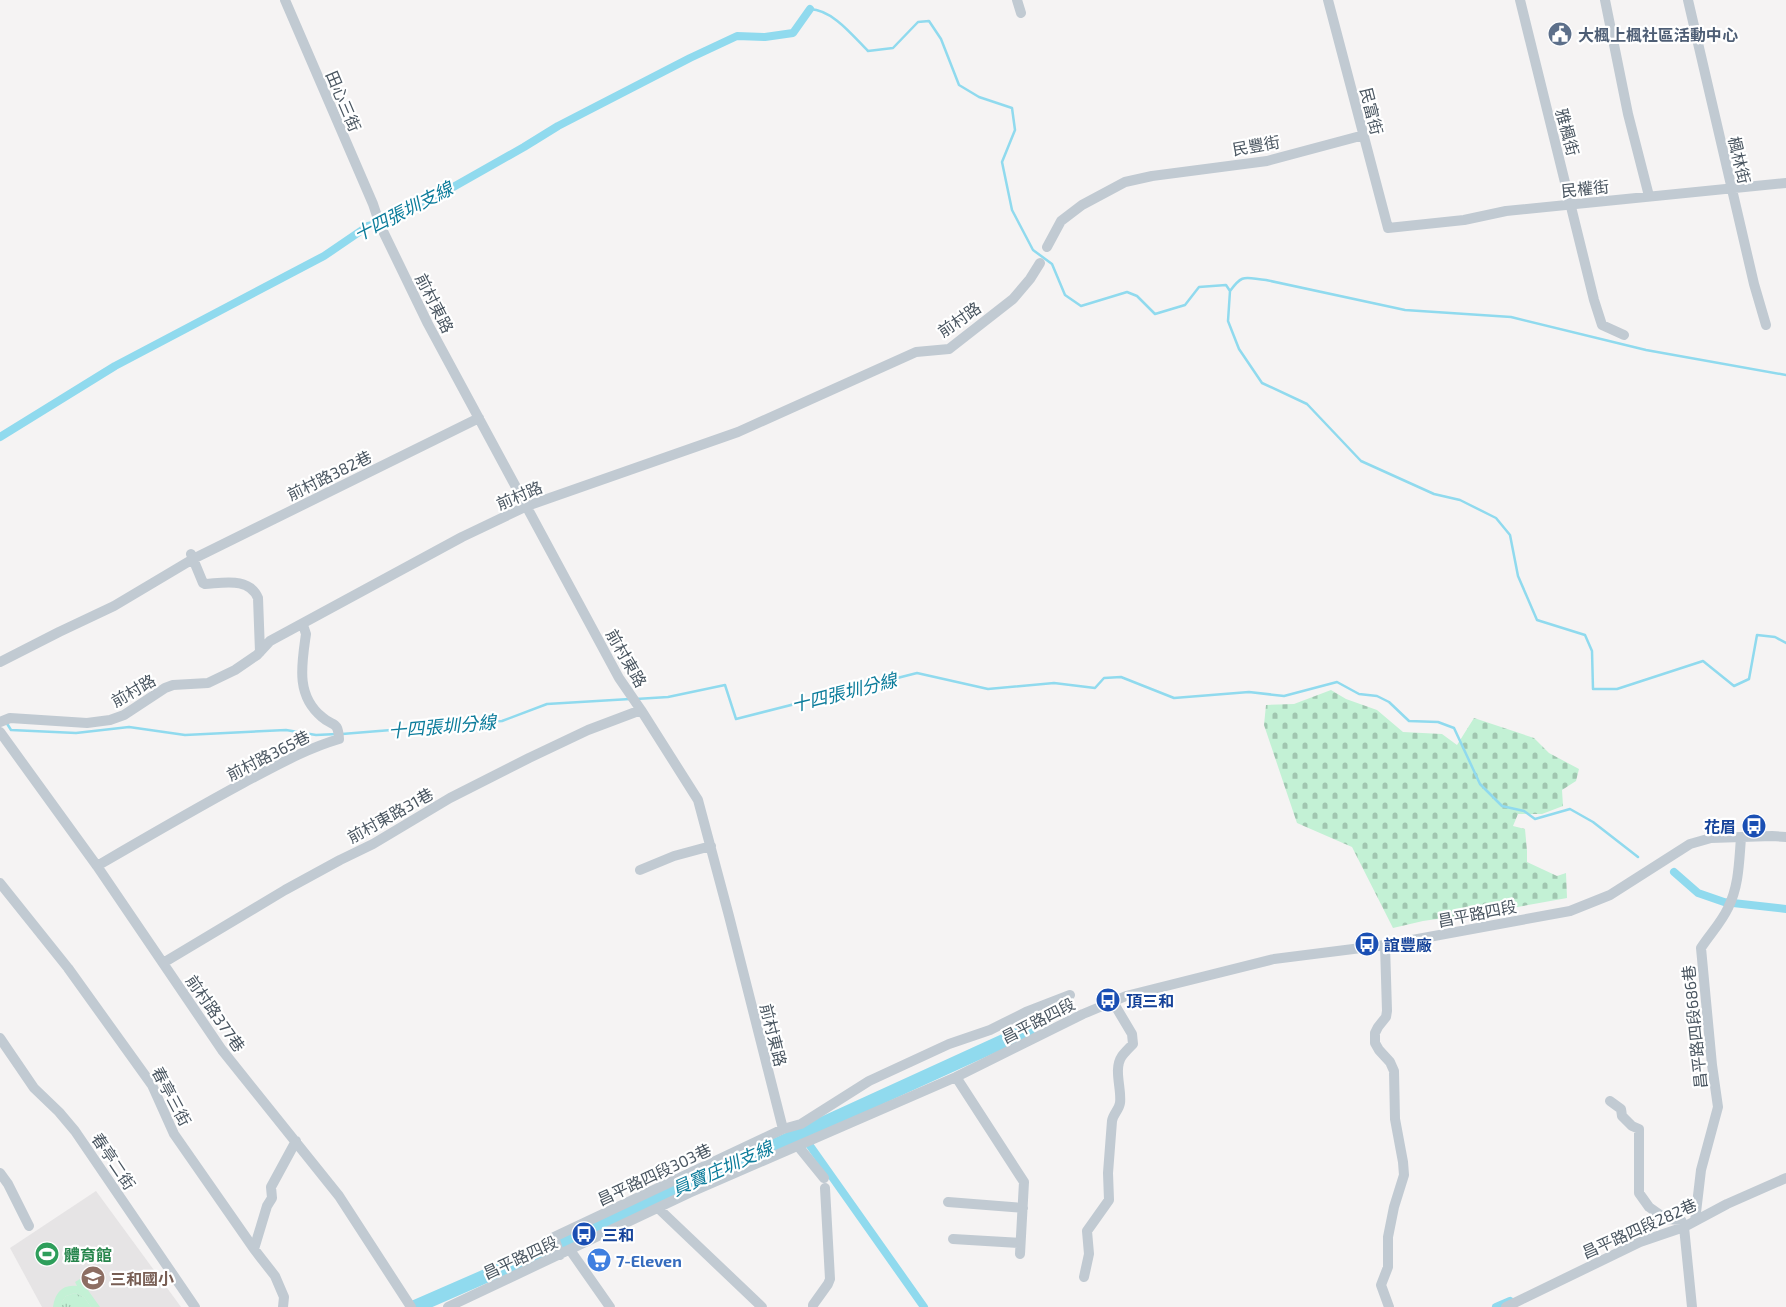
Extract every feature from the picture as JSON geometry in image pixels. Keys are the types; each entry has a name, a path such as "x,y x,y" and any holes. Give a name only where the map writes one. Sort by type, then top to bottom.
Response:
{"street":[{"name":"田心三街","path":"285,0 373,204 380,226"},
{"path":"1017,0 1020,13"},
{"name":"民富街","path":"1328,0 1388,228"},
{"name":"雅楓街","path":"1520,0 1594,300 1602,325 1624,336"},
{"path":"1605,0 1628,114 1649,196"},
{"name":"楓林街","path":"1688,0 1754,284 1766,325"},
{"name":"民豐街","path":"1047,247 1061,220 1082,205 1125,182 1152,176 1267,161 1364,135"},
{"name":"民權街","path":"1388,228 1464,220 1506,211 1786,183"},
{"name":"前村東路","path":"380,226 428,324 619,678 698,800 783,1129"},
{"name":"前村路","path":"0,722 10,718 87,723 110,720 124,715 174,684 208,683 235,670 260,652 270,641 462,537 527,506 738,432 916,352 948,349 1013,299 1030,279 1040,263"},
{"name":"前村路382巷","path":"0,662 41,640 114,606 192,556 478,418"},
{"path":"192,556 202,583 241,583 250,587 256,594 260,623 260,652"},
{"name":"前村路365巷","path":"97,866 194,809 270,769 314,747 340,739 335,723 322,718 311,704 304,690 301,678 306,634 301,625"},
{"name":"前村東路31巷","path":"163,963 285,890 373,844 450,798 579,734 641,710"},
{"name":"前村路377巷","path":"0,732 97,866 222,1050 339,1196 411,1307"},
{"name":"昌平路四段","path":"448,1307 688,1193 956,1077 1083,1014 1126,996 1274,959 1385,946 1570,911 1610,895 1690,844 1711,838 1786,837"},
{"name":"昌平路四段686巷","path":"1695,1221 1701,1170 1718,1107 1701,948 1728,909 1737,885 1741,838"},
{"path":"640,870 674,856 711,846"},
{"name":"春亭三街","path":"0,883 68,968 152,1085 174,1134 275,1276 284,1297 283,1307"},
{"path":"1385,946 1387,1011 1386,1017 1378,1027 1376,1043 1379,1050 1390,1062 1394,1071 1395,1118 1404,1162 1404,1175 1394,1206 1388,1237 1388,1267 1381,1285 1389,1307"},
{"path":"783,1129 801,1124 869,1081 949,1044 990,1030 1026,1012 1070,995"},
{"path":"1084,1277 1089,1254 1087,1231 1109,1200 1108,1173 1112,1121 1113,1115 1119,1108 1120,1101 1118,1070 1121,1057 1133,1044 1132,1034 1113,1002"},
{"name":"春亭二街","path":"0,1038 34,1088 59,1112 75,1131 195,1307"},
{"path":"953,1239 1020,1248 1024,1182 956,1077"},
{"path":"1610,1101 1621,1110 1622,1116 1632,1126 1639,1129 1640,1193 1649,1207 1666,1219 1681,1220 1684,1227 1692,1307"},
{"name":"昌平路四段303巷","path":"560,1255 554,1237 783,1129"},
{"path":"254,1249 267,1206 272,1198 271,1187 296,1141"},
{"path":"798,1146 825,1183 830,1278 814,1307"},
{"path":"0,1173 8,1184 29,1226"},
{"name":"昌平路四段282巷","path":"1506,1307 1640,1242 1684,1227 1727,1204 1786,1178"},
{"path":"948,1202 1023,1208"},
{"path":"658,1208 762,1307"},
{"path":"570,1250 610,1307"}],"shaded area":[{"name":"三和國小","path":"96,1191 181,1307 42,1307 10,1248"}],"green space":[{"path":"1331,690 1346,699 1377,710 1403,732 1442,734 1457,745 1474,718 1534,738 1549,753 1579,769 1576,781 1562,790 1563,806 1542,814 1518,814 1513,826 1525,829 1527,862 1557,876 1566,873 1567,898 1423,921 1393,928 1352,847 1297,823 1264,725 1266,705 1294,704"},
{"path":"80,1279 100,1307 91,1307 84,1297 75,1293 66,1296 61,1303 61,1307 53,1307 55,1298 60,1290 67,1286 77,1286 75,1282"},
{"path":"75,1293 84,1297 91,1307 61,1307 61,1303 66,1296"}],"waterway":[{"path":"810,9 818,10 835,19 868,51 893,48 918,22 929,21 941,39 959,85 979,97 1012,108 1015,130 1002,162 1012,210 1033,250 1052,264 1065,295 1081,306 1127,292 1137,296 1155,314 1185,305 1199,287 1226,285 1230,291 1228,321 1239,349 1262,383 1307,404 1361,461 1434,494 1460,500 1496,518 1510,535 1518,576 1537,620 1585,635 1592,651 1593,689 1617,689 1703,661 1734,686 1749,679 1757,635 1775,637 1786,643"},
{"name":"十四張圳支線","path":"0,437 115,366 324,256 368,226 395,220 558,126 737,36 765,37 793,33 810,9"},
{"path":"1230,291 1238,281 1249,278 1405,310 1511,317 1646,350 1786,375"},
{"name":"十四張圳分線","path":"636,699 668,697 725,685 736,719 917,673 988,689 1054,683 1095,688 1104,678 1121,677 1174,698 1249,692 1284,696 1337,682 1359,694 1377,696 1389,702 1409,721 1438,722 1454,728 1480,784 1502,806 1524,811 1535,819 1570,809 1593,822 1638,857"},
{"name":"十四張圳分線","path":"342,734 502,721 547,704 630,699"},
{"name":"十四張圳分線","path":"6,722 11,730 76,733 129,727 185,735 286,730 316,735 337,734"},
{"name":"員寶庄圳支線","path":"1674,872 1698,893 1724,902 1786,909"},
{"name":"員寶庄圳支線","path":"415,1307 575,1237 1028,1030"},
{"path":"801,1133 924,1307"},
{"path":"1496,1307 1510,1301"}],"place":[{"name":"大楓上楓社區活動中心","path":"1560,34"},
{"name":"花眉","path":"1754,826"},
{"name":"誼豐廠","path":"1367,944"},
{"name":"頂三和","path":"1108,1000"},
{"name":"三和","path":"584,1234"},
{"name":"體育館","path":"47,1254"},
{"name":"7-Eleven","path":"599,1260"},
{"name":"三和國小","path":"93,1278"}]}
